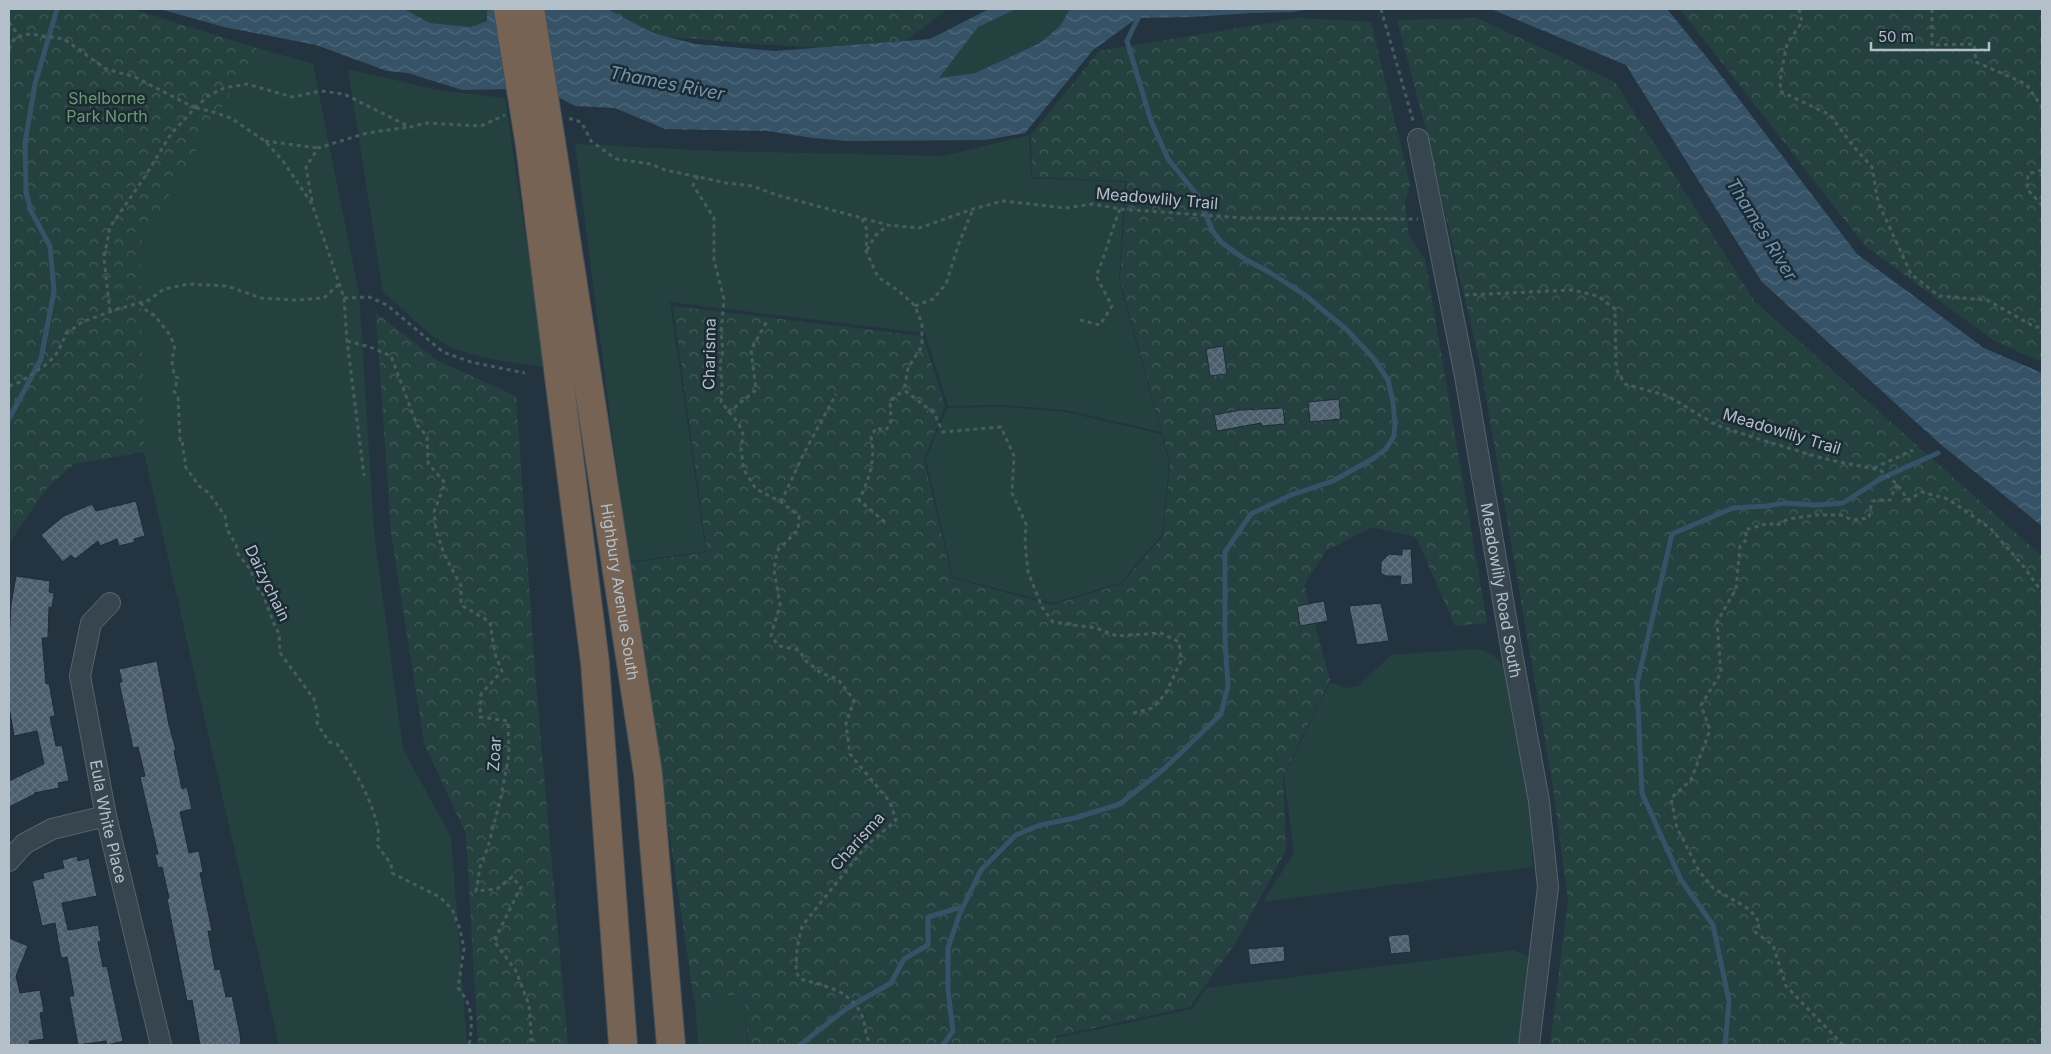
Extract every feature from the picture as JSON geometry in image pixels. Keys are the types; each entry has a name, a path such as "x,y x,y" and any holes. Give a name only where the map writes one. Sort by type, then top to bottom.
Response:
{"highway":[{"path":"508,9 549,135"},
{"path":"530,9 549,135"},
{"name":"Highbury Avenue South","path":"549,135 595,664 623,1045"},
{"name":"Highbury Avenue South","path":"549,135 648,774 672,1045"}],"street":[{"name":"Meadowlily Road South","path":"1418,139 1450,296 1539,801 1548,887 1529,1045"},
{"name":"Eula White Place","path":"110,602 91,623 80,676 106,816 161,1045"},
{"path":"9,861 24,844 52,829 106,816"}],"path":[{"path":"1381,9 1418,139"},
{"path":"1799,9 1802,22 1787,44 1781,73 1780,91 1830,115 1853,146 1872,166 1878,202 1911,274 1939,296 1987,300 2035,327 2042,327"},
{"path":"1932,9 1932,45 1974,44 1976,62 2026,84 2042,106"},
{"path":"9,22 19,36"},
{"path":"9,49 14,39 31,34 64,40 106,69 135,77 195,108 230,118 265,141 284,161 312,204"},
{"path":"110,312 104,258 110,227 144,178 171,134 208,96 224,88 247,84 292,97 321,91 344,94 410,127"},
{"path":"265,141 318,148 367,133 426,123 481,126 506,115"},
{"name":"Meadowlily Trail","path":"549,135 574,120 582,123 591,141 616,160 652,164 665,170 752,186 780,196 862,219 888,225 919,228 973,209 1003,201 1065,208 1093,204 1120,209 1244,218 1412,220 1434,218"},
{"path":"318,148 306,166 312,204 344,298 347,341 364,476"},
{"path":"2042,170 2028,174 2027,189 2042,205"},
{"name":"Charisma","path":"698,176 692,185 714,218 714,260 724,299 721,333 723,351 720,364 721,402 728,413 739,424 743,434 741,450 744,470 756,489 781,502 798,516 798,530 777,551 774,570 780,605 772,636 779,646 799,650 806,661 821,673 838,679 854,700 846,724 850,754 890,802 896,820 866,846 802,926 797,948 796,972 800,979 836,990 856,1002 863,1019 865,1037 872,1045"},
{"path":"915,306 933,299 946,284 959,243 973,209"},
{"path":"1080,320 1100,325 1112,306 1096,276 1104,259 1110,234 1120,209"},
{"path":"862,219 867,230 866,251 878,277 915,306 922,324 922,346 908,368 904,390 890,401 891,421 886,430 876,428 871,437 874,450 868,483 859,500 885,522"},
{"path":"866,251 876,236 888,225"},
{"path":"9,386 20,382 47,364 58,352 66,334 82,322 149,300 164,289 189,284 227,286 261,298 296,300 324,298 340,283"},
{"name":"Meadowlily Trail","path":"1450,296 1572,290 1598,296 1616,309 1616,369 1625,384 1668,396 1716,424 1762,440 1826,458 1880,470 1897,484 1908,500 1922,492 1948,498 1990,528 2024,567 2042,592"},
{"path":"344,298 369,297 387,304 443,352 471,362 525,373"},
{"name":"Daizychain","path":"141,302 144,308 156,316 160,326 172,338 174,345 175,352 172,359 174,376 178,378 174,391 178,398 180,440 183,440 181,446 186,460 185,466 199,486 209,493 225,516 227,529 236,545 238,554 250,569 259,590 262,592 276,630 280,633 280,653 314,699 320,730 329,742 337,744 356,771 370,801 379,830 377,845 391,864 392,873 440,897 452,909 460,929 464,949 458,988 467,999 473,1025 469,1045"},
{"path":"728,413 756,390 750,350 767,320"},
{"name":"Zoar","path":"347,341 370,347 391,356 417,424 427,436 428,464 446,483 434,512 436,530 444,554 461,586 461,605 490,622 495,654 502,670 481,694 480,716 508,721 509,754 501,797 488,847 480,867 476,891 497,889 512,877 520,887 494,941 516,971 526,996 529,1005 532,1045"},
{"path":"904,390 934,412 943,432 1001,427 1014,456 1012,493 1026,524 1025,543 1028,572 1042,607 1053,622 1096,628 1117,636 1161,633 1179,642 1180,661 1166,693 1153,708 1130,714"},
{"path":"781,502 802,455 836,394"},
{"path":"1874,468 1913,450"},
{"path":"1843,1045 1786,986 1773,945 1755,932 1760,923 1750,910 1713,888 1699,871 1677,828 1671,798 1691,780 1710,730 1700,705 1722,673 1717,622 1736,589 1740,546 1747,539 1746,530 1769,523 1776,526 1788,519 1816,515 1841,515 1852,520 1870,518 1872,501 1890,500 1897,484"}],"green space":[{"name":"Shelborne Park North","path":"9,9 132,9 257,48 140,244 144,451 74,464 47,488 9,543"},
{"path":"123,9 313,64 359,293 374,532 403,749 451,837 467,1045 279,1045 144,452 64,466 9,11"},
{"path":"404,9 487,9 487,21 471,27 430,23"},
{"path":"549,9 948,9 890,52 756,44 626,33"},
{"path":"1016,9 1070,9 1060,26 1040,43 975,73 938,78 978,27"},
{"path":"1680,9 2042,9 2042,362 1993,340 1865,246"},
{"path":"1299,18 1371,22 1410,184 1405,202 1409,236 1425,259 1487,623 1455,626 1416,537 1372,527 1326,551 1304,585 1330,680 1283,776 1286,850 1236,942 1190,1007 1056,1036 1057,1045 748,1045 744,994 694,1000 629,563 707,552 673,306 923,336 945,406 924,460 952,578 1052,605 1121,584 1163,536 1170,462 1120,280 1127,181 1032,177 1031,135 1099,51"},
{"path":"1477,18 1615,82 1755,302 2042,556 2042,1045 1550,1045 1568,900 1552,781 1481,368 1427,134 1397,20"},
{"path":"348,69 437,90 505,98 545,367 502,361 448,346 438,340 383,292"},
{"path":"1029,135 1031,178 1125,182 1119,281 1161,432 1066,410 1002,405 948,406 925,333 670,302 706,551 629,562 575,144 714,151 944,156"},
{"path":"376,313 438,361 516,396 536,685 568,1045 478,1045 466,834 424,743 391,533"},
{"path":"1002,407 1065,412 1161,434 1169,463 1162,535 1120,583 1053,603 953,577 926,459 947,408"},
{"path":"1476,649 1490,653 1504,665 1532,813 1532,867 1263,902 1294,853 1284,776 1330,682 1345,688 1358,686 1391,655"},
{"path":"1514,950 1525,955 1530,960 1520,1045 1058,1045 1057,1038 1192,1009 1206,988"},
{"path":"744,994 747,1045 698,1045 695,1000"}],"water":[{"name":"Thames River","path":"160,9 404,9 430,23 471,27 487,21 487,9 607,9 653,33 695,44 775,51 930,39 989,9 1016,9 978,27 939,78 975,73 1040,43 1060,26 1070,9 1309,9 1293,12 1137,18 1093,50 1025,133 985,140 848,141 768,131 665,129 615,108 575,106 556,96 511,89 462,90 408,73 387,71 316,45 224,27"},
{"name":"Thames River","path":"1491,9 1667,9 1713,65 1857,254 1984,348 2042,373 2042,526 1939,443 1762,282 1626,65"}],"building":[{"path":"1223,346 1227,374 1210,376 1206,349"},
{"path":"1339,399 1341,419 1310,422 1308,402"},
{"path":"1283,408 1285,424 1262,426 1261,423 1217,431 1214,415 1240,410"},
{"path":"136,501 145,536 134,539 135,542 119,546 117,539 100,546 98,541 75,559 71,555 63,562 41,535 64,516 92,504 96,511"},
{"path":"1402,549 1411,549 1413,584 1400,585 1401,576 1386,576 1381,573 1381,562 1389,554 1402,555"},
{"path":"16,576 50,581 49,592 54,593 52,608 49,607 48,638 42,638 46,684 49,683 55,716 50,717 56,746 62,745 69,781 58,783 59,788 34,793 9,807 9,781 44,764 37,731 14,736 9,707 11,604"},
{"path":"1324,601 1328,621 1300,626 1297,606"},
{"path":"1381,603 1389,641 1357,645 1349,606"},
{"path":"157,661 169,725 176,750 174,751 182,789 187,787 192,809 180,812 189,853 199,851 203,872 200,873 212,931 208,931 215,970 220,969 226,997 232,996 241,1045 200,1045 192,1000 187,1001 167,899 169,898 162,867 158,868 155,854 158,854 140,777 145,776 138,747 133,748 119,682 122,682 119,669"},
{"path":"77,856 78,861 89,858 97,896 62,903 68,930 98,925 101,941 98,942 103,967 107,966 123,1041 107,1045 106,1041 78,1045 69,996 74,996 67,957 61,958 55,923 42,926 32,881 44,878 43,873 64,868 62,860"},
{"path":"1409,934 1411,952 1391,954 1388,936"},
{"path":"9,938 28,946 16,976 20,993 40,990 44,1012 40,1013 44,1039 29,1041 30,1045 9,1045"},
{"path":"1284,946 1285,961 1250,965 1248,949"}],"waterway":[{"path":"9,419 41,359 54,291 50,246 31,211 26,192 25,143 35,84 57,9"},
{"path":"943,1045 953,1031 948,990 948,948 960,913 981,870 1016,835 1040,825 1075,818 1120,804 1164,769 1221,714 1228,686 1225,641 1225,552 1251,514 1291,495 1333,481 1374,458 1386,449 1394,436 1393,402 1388,380 1374,359 1347,330 1305,295 1246,260 1222,243 1213,232 1198,196 1168,159 1151,121 1127,41 1138,18"},
{"path":"1725,1045 1729,1001 1713,925 1681,880 1642,793 1637,684 1672,534 1733,508 1785,503 1815,505 1843,503 1882,478 1938,453"},
{"path":"800,1045 846,1009 891,983 904,959 928,945 928,917 962,907"}]}
